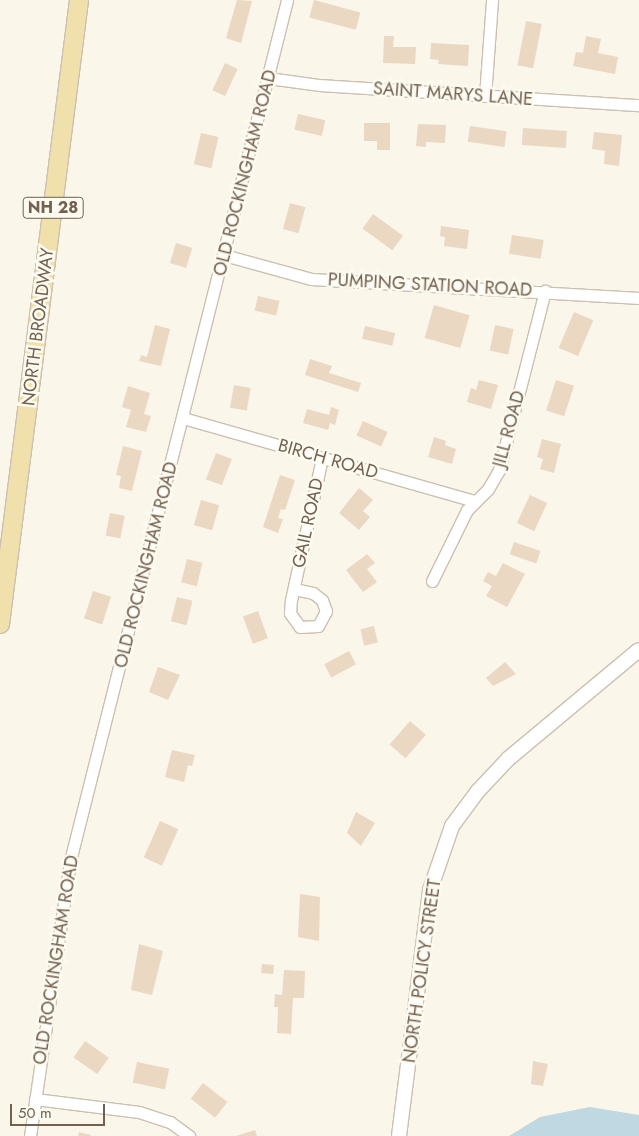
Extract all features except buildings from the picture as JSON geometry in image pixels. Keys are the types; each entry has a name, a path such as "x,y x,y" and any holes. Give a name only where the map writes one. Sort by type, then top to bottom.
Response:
{"main road":[{"name":"NORTH BROADWAY","path":"0,624 78,0"}],"street":[{"name":"OLD ROCKINGHAM ROAD","path":"30,1136 70,861 184,418 287,0"},
{"path":"486,96 492,0"},
{"name":"SAINT MARYS LANE","path":"268,78 486,96 639,105"},
{"name":"PUMPING STATION ROAD","path":"224,256 311,279 545,291 639,298"},
{"name":"JILL ROAD","path":"432,581 474,501 488,488 498,470 545,291"},
{"name":"BIRCH ROAD","path":"184,418 474,501"},
{"name":"GAIL ROAD","path":"294,589 322,458"},
{"name":"NORTH POLICY STREET","path":"399,1136 430,890 452,826 478,791 523,745 639,650"},
{"path":"35,1099 139,1112 170,1122 189,1136"}],"water":[{"path":"590,1107 639,1115 639,1136 509,1136 540,1117"}]}
